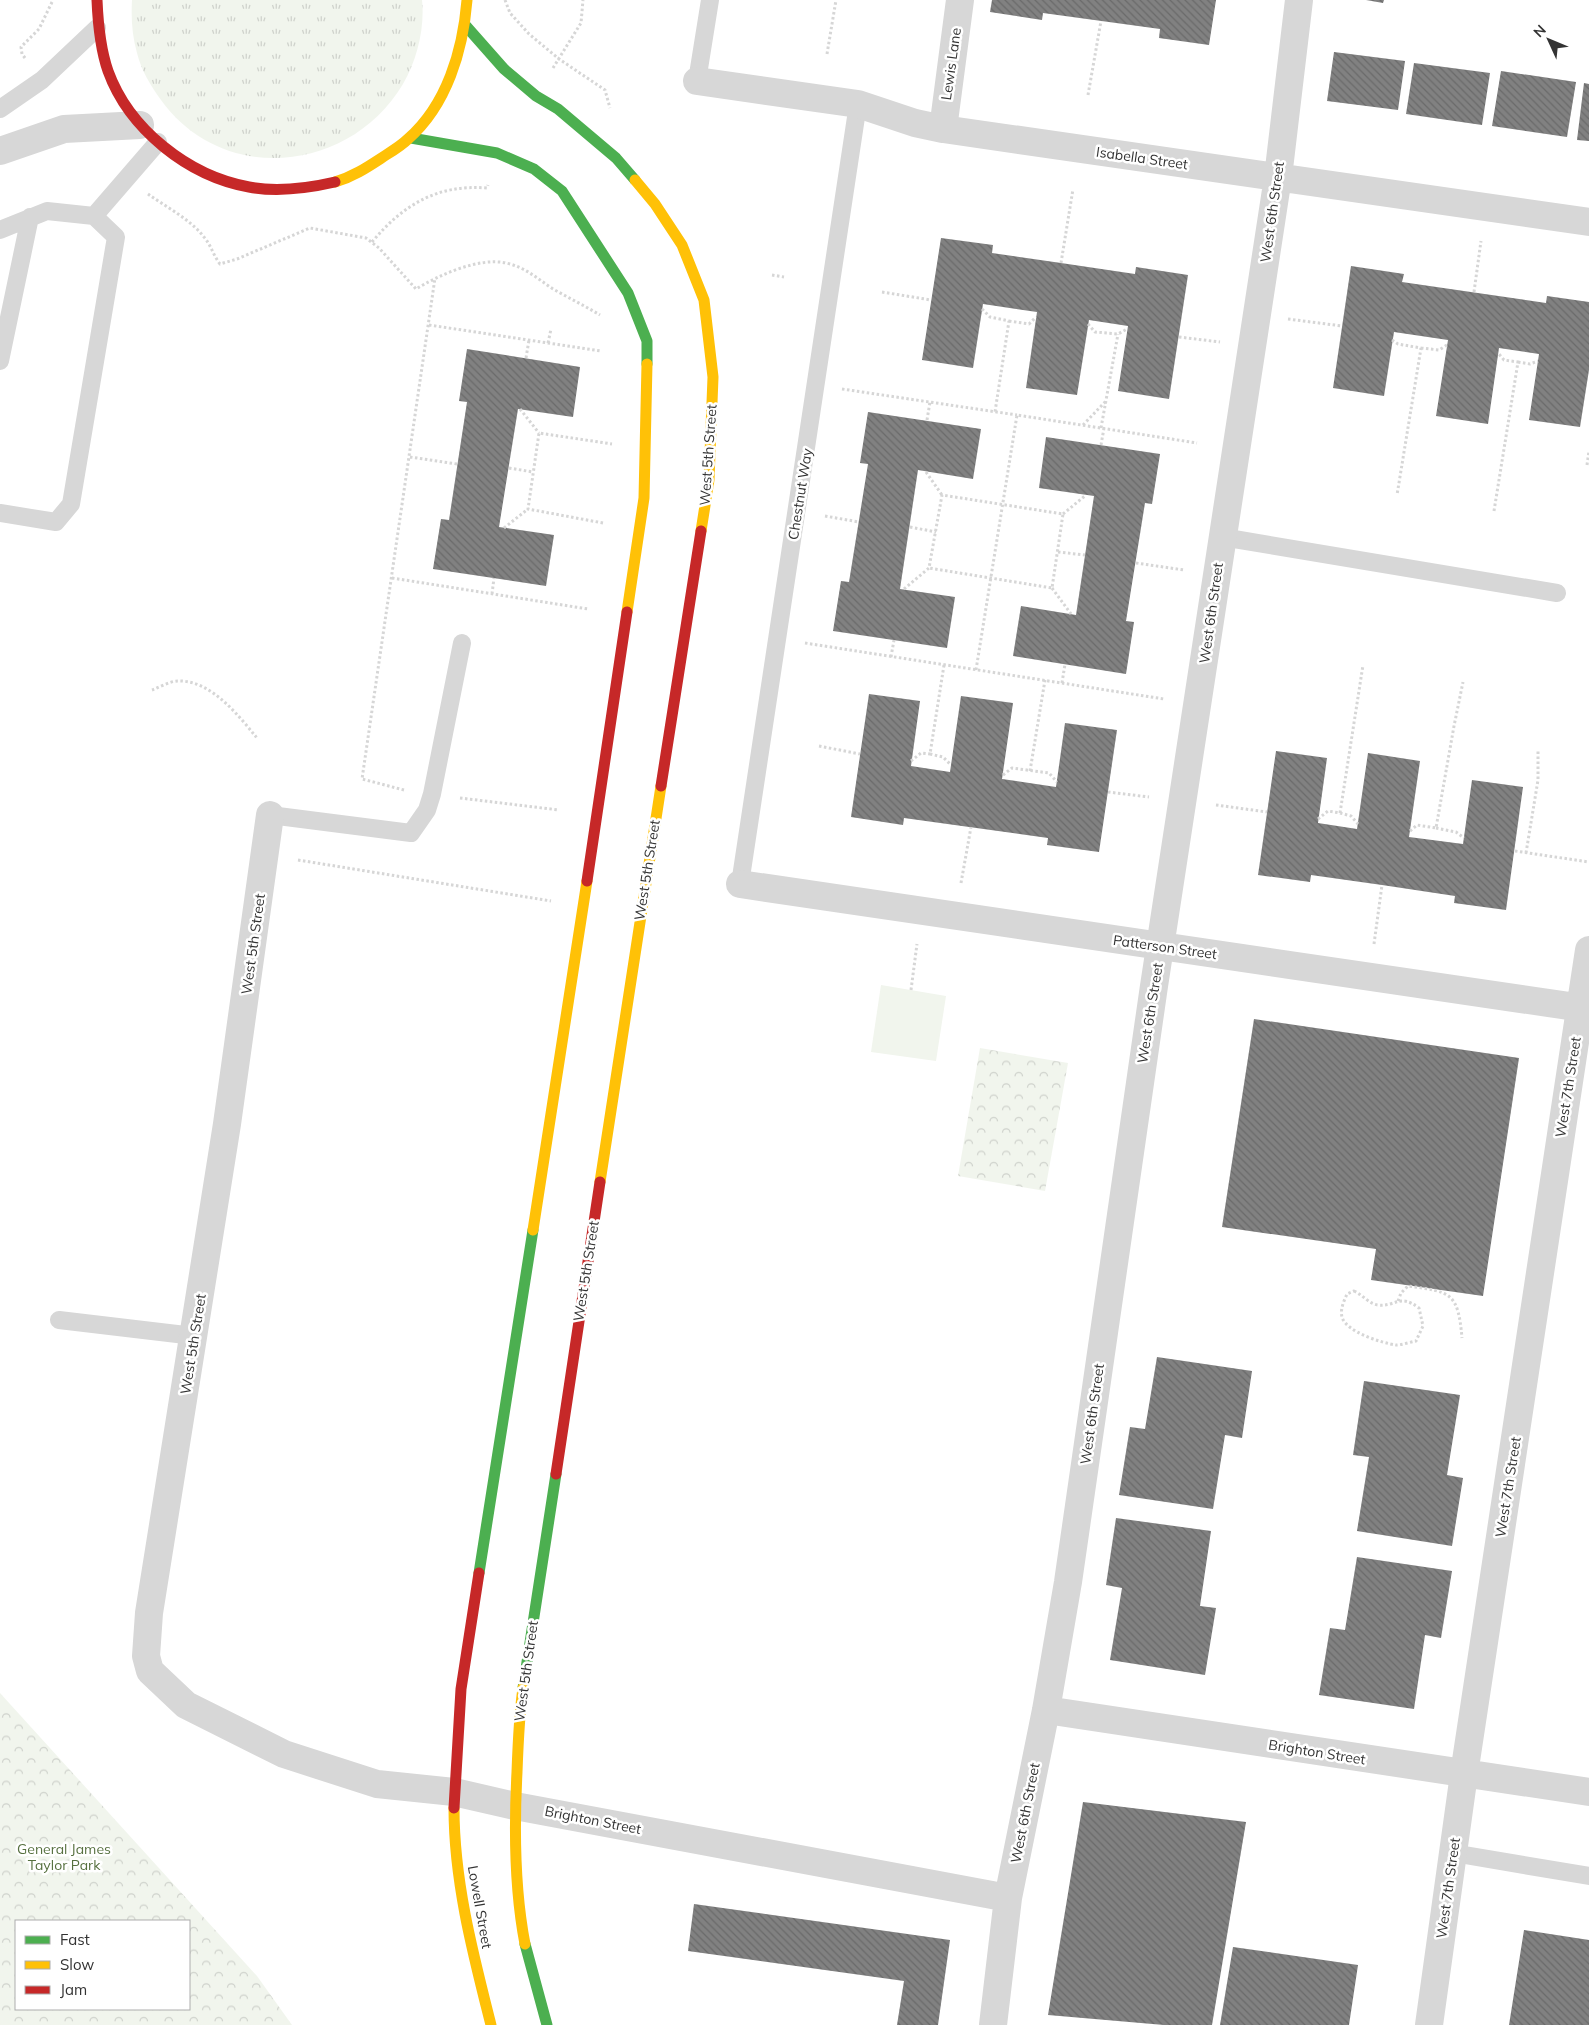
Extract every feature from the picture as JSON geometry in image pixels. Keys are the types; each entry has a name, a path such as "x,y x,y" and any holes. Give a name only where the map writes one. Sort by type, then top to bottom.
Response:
{"main road":[{"path":"97,0 97,28 105,62 117,90 149,133 171,154 209,175 249,187 303,188 335,182 365,170 410,138 432,112 450,82 466,26 467,0"},
{"name":"West 5th Street","path":"466,26 504,69 536,96 558,109 616,158 655,204 682,245 704,300 713,377 709,480 647,872 520,1708 515,1806"},
{"path":"410,138 497,152 534,169 562,191 628,292 647,341 644,498 461,1689 454,1792"},
{"name":"Lowell Street","path":"454,1792 455,1841 461,1900 491,2025"},
{"path":"515,1806 521,1922 536,1993 547,2025"}],"street":[{"name":"Lewis Lane","path":"943,129 960,0"},
{"name":"West 6th Street","path":"993,2025 1008,1898 1046,1710 1068,1582 1160,946 1278,177 1299,0"},
{"name":"Isabella Street","path":"697,81 858,104 915,123 943,129 1589,222"},
{"path":"0,151 64,129 149,133"},
{"name":"West 5th Street","path":"190,1707 150,1670 146,1656 149,1613 227,1124 270,815"},
{"name":"Patterson Street","path":"740,884 1584,1008"},
{"name":"West 7th Street","path":"1429,2025 1464,1774 1584,1008 1589,950"},
{"name":"Brighton Street","path":"190,1707 284,1754 377,1784 454,1792 515,1806 1008,1898"},
{"name":"Brighton Street","path":"1046,1710 1589,1792"}],"lane":[{"path":"697,81 710,0"},
{"path":"0,109 42,80 97,28"},
{"name":"Chestnut Way","path":"740,884 858,104"},
{"path":"94,216 149,133"},
{"path":"0,230 47,211 94,216 116,237 71,504 56,522 0,513"},
{"path":"0,361 30,217"},
{"path":"1222,538 1557,593"},
{"path":"270,815 411,833 427,810 432,794 462,643"},
{"path":"59,1320 194,1336"},
{"path":"1453,1853 1589,1876"}],"path":[{"path":"29,63 22,54 21,47 39,29 53,0"},
{"path":"505,0 510,13 529,34 558,59 605,90"},
{"path":"558,59 581,23 584,0"},
{"path":"827,54 836,0"},
{"path":"1088,94 1101,21"},
{"path":"372,242 407,207 427,197 466,186 487,188 489,181"},
{"path":"1061,263 1073,189"},
{"path":"220,264 237,259 310,228 366,238 416,289 435,278 474,264 506,263 534,274 567,296"},
{"path":"1474,292 1480,251"},
{"path":"772,275 784,277"},
{"path":"410,791 362,779 435,278"},
{"path":"882,292 931,300"},
{"path":"982,308 990,317 1009,321 1029,324 1036,317"},
{"path":"995,412 1009,321"},
{"path":"1302,321 1342,326"},
{"path":"1088,324 1095,332 1118,334 1127,329"},
{"path":"429,325 601,351"},
{"path":"548,343 551,328"},
{"path":"1101,445 1106,400 1118,334"},
{"path":"1179,337 1224,343"},
{"path":"526,358 529,340"},
{"path":"1392,340 1398,344 1439,350 1447,345"},
{"path":"1397,495 1421,348"},
{"path":"1498,354 1504,360 1530,364 1538,361"},
{"path":"1494,511 1518,362"},
{"path":"868,393 1197,443"},
{"path":"1083,426 1106,400"},
{"path":"927,420 930,402"},
{"path":"520,409 539,433 614,444"},
{"path":"976,670 1016,415"},
{"path":"504,528 528,509 539,433"},
{"path":"1587,465 1589,451"},
{"path":"410,457 457,464"},
{"path":"509,468 533,472"},
{"path":"904,589 929,568 936,532 942,495 926,472"},
{"path":"942,495 1064,514"},
{"path":"1052,588 1064,514 1086,495"},
{"path":"528,509 603,523"},
{"path":"837,518 859,522"},
{"path":"910,528 936,532"},
{"path":"1058,552 1085,555"},
{"path":"1136,563 1190,570"},
{"path":"929,568 1052,588 1071,614"},
{"path":"392,578 588,609"},
{"path":"492,594 494,578"},
{"path":"891,657 894,640"},
{"path":"796,641 1170,700"},
{"path":"1062,683 1064,664"},
{"path":"930,754 944,665"},
{"path":"1340,813 1363,665"},
{"path":"1030,771 1045,680"},
{"path":"152,690 177,681 200,685 216,695 246,724 257,738"},
{"path":"1436,828 1463,682"},
{"path":"819,746 860,754"},
{"path":"1526,852 1538,780 1538,750"},
{"path":"911,761 921,753 943,757 951,765"},
{"path":"1002,775 1012,768 1049,773 1057,782"},
{"path":"1108,792 1155,798"},
{"path":"460,798 559,810"},
{"path":"1228,807 1267,812"},
{"path":"1318,819 1328,811 1351,816 1358,824"},
{"path":"1410,831 1417,825 1456,832 1464,838"},
{"path":"961,884 971,827"},
{"path":"1514,850 1589,862"},
{"path":"265,855 552,901"},
{"path":"1374,940 1382,885"},
{"path":"911,990 917,939"},
{"path":"1398,1301 1401,1293 1408,1286 1441,1291 1451,1298 1460,1312 1462,1338"},
{"path":"1354,1292 1362,1295 1371,1304 1380,1306 1398,1301 1410,1301 1419,1308 1423,1326 1416,1341 1397,1345 1371,1337 1349,1328 1342,1317 1342,1306 1348,1294 1354,1292"}],"green space":[{"path":"132,0 422,0 423,11 419,44 408,75 380,114 352,136 319,151 285,158 251,156 218,146 187,128 161,100 141,66 133,33"},
{"path":"881,985 946,996 936,1061 871,1052"},
{"path":"980,1048 1068,1063 1045,1191 958,1176"},
{"name":"General James Taylor Park","path":"0,1693 257,1976 292,2025 0,2025"}],"building":[{"path":"992,0 1216,0 1209,45 1159,38 1160,29 1043,13 1042,20 990,12"},
{"path":"1366,0 1384,0 1383,3"},
{"path":"1334,52 1405,61 1398,110 1327,101"},
{"path":"1414,63 1490,73 1482,125 1406,114"},
{"path":"1501,71 1576,82 1567,137 1492,126"},
{"path":"1584,83 1589,84 1589,141 1577,140"},
{"path":"941,238 993,245 992,253 1135,274 1136,267 1188,275 1169,399 1118,391 1128,326 1089,320 1077,395 1026,388 1037,312 983,304 973,368 922,360"},
{"path":"1351,266 1404,274 1402,282 1546,303 1547,296 1589,302 1589,370 1580,427 1529,420 1539,354 1499,348 1488,424 1436,416 1448,340 1394,332 1384,396 1333,388"},
{"path":"467,349 580,367 573,417 518,409 499,527 554,535 546,586 433,569 441,519 449,520 467,402 459,401"},
{"path":"868,412 981,429 973,479 918,470 900,589 955,597 947,648 833,631 841,581 849,582 868,464 860,463"},
{"path":"1046,437 1160,454 1152,504 1145,503 1126,621 1134,622 1126,674 1013,656 1021,606 1076,615 1094,496 1039,488"},
{"path":"869,694 920,701 911,766 950,772 961,696 1013,703 1002,779 1056,787 1065,723 1117,730 1099,852 1047,845 1048,838 904,818 903,825 851,817"},
{"path":"1276,751 1327,758 1318,823 1357,829 1368,753 1420,761 1409,837 1463,844 1472,780 1523,787 1506,910 1454,903 1455,896 1382,885 1311,875 1310,882 1258,875"},
{"path":"1254,1019 1519,1058 1483,1296 1371,1280 1376,1249 1222,1227"},
{"path":"1157,1357 1252,1371 1242,1438 1225,1435 1213,1509 1119,1495 1130,1427 1145,1429"},
{"path":"1364,1381 1460,1395 1447,1475 1463,1478 1452,1546 1357,1531 1369,1457 1353,1455"},
{"path":"1116,1518 1211,1531 1200,1606 1216,1608 1205,1675 1110,1660 1122,1588 1106,1585"},
{"path":"1357,1557 1452,1571 1441,1638 1425,1635 1414,1709 1319,1695 1330,1628 1345,1630"},
{"path":"1083,1802 1246,1822 1212,2025 1164,2025 1048,2015"},
{"path":"694,1904 950,1940 938,2025 897,2025 904,1981 688,1951"},
{"path":"1524,1930 1589,1940 1589,2025 1509,2025"},
{"path":"1233,1947 1358,1965 1349,2025 1220,2025"}],"traffic: fast":[{"path":"466,26 504,69 536,96 558,109 616,158 635,180"},
{"path":"411,138 497,153 534,169 562,191 628,293 647,341 647,364"},
{"path":"479,1573 533,1230"},
{"path":"523,1688 556,1474"},
{"path":"525,1944 547,2025"}],"traffic: slow":[{"path":"335,182 362,170 401,145 422,125 433,110 451,76 457,57 462,38 467,0"},
{"path":"635,180 655,204 682,245 704,300 713,377 709,480 701,531"},
{"path":"627,612 644,498 647,364"},
{"path":"600,1182 661,786"},
{"path":"533,1230 587,881"},
{"path":"523,1688 518,1740 515,1836 517,1880 525,1944"},
{"path":"454,1808 457,1863 461,1890 471,1945 491,2025"}],"traffic: jam":[{"path":"97,0 103,54 108,71 130,112 164,147 183,161 204,172 226,181 249,187 292,189 335,182"},
{"path":"661,786 701,531"},
{"path":"587,881 627,612"},
{"path":"556,1474 600,1182"},
{"path":"454,1808 461,1689 479,1573"}]}
